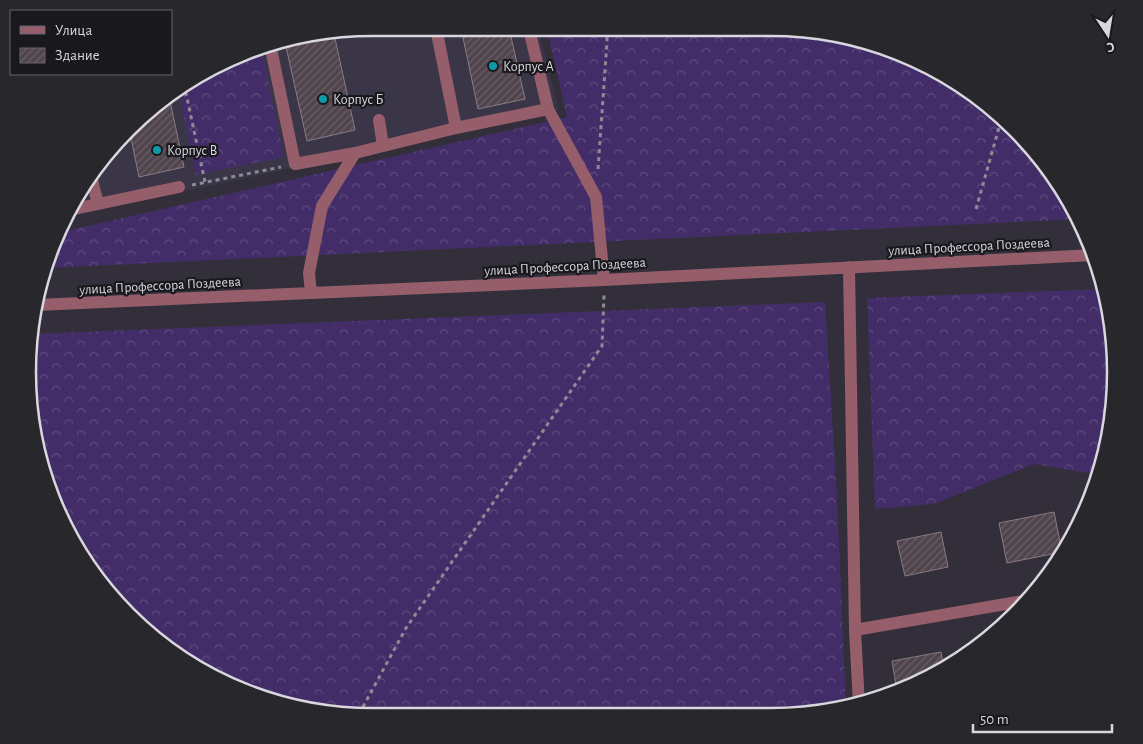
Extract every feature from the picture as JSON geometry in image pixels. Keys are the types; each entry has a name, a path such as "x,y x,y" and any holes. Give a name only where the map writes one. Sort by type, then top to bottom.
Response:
{"street":[{"path":"438,36 456,128"},
{"path":"531,36 548,109 596,197 604,280"},
{"path":"272,52 295,164 355,153 456,128 548,109"},
{"path":"379,120 383,146"},
{"path":"312,293 309,273 322,206 355,153"},
{"path":"94,184 98,204"},
{"path":"79,208 179,187"},
{"name":"улица Профессора Поздеева","path":"43,305 604,280 1086,255"},
{"path":"849,268 855,630 859,696"},
{"path":"855,630 1014,603"}],"path":[{"path":"596,197 607,36"},
{"path":"186,92 205,182"},
{"path":"976,209 999,127"},
{"path":"179,187 295,164"},
{"path":"363,708 406,628 602,346 604,280"}],"shaded area":[{"path":"372,36 541,36 558,109 75,216 93,185 120,151 151,120 185,93 204,81 244,62 264,54 306,43 328,39"}],"green space":[{"path":"549,36 771,36 815,39 837,43 879,54 899,62 939,81 958,93 992,120 1023,151 1050,185 1070,219 53,268 68,230 567,117"},
{"path":"263,54 284,157 196,175 180,97 204,81"},
{"path":"1096,289 1104,328 1107,372 1104,416 1091,474 1034,464 934,504 875,509 867,298"},
{"path":"825,302 837,498 846,699 815,705 771,708 372,708 328,705 306,701 264,690 224,673 185,651 151,624 120,593 93,559 81,540 54,480 43,438 39,416 36,372 38,334"}],"building":[{"name":"Корпус А","path":"463,36 511,36 525,99 478,109"},
{"name":"Корпус Б","path":"335,38 355,130 307,141 286,48"},
{"name":"Корпус В","path":"171,104 184,167 139,177 131,139"},
{"path":"1054,512 1060,543 1053,554 1007,563 999,523"},
{"path":"941,532 948,567 905,576 897,541"},
{"path":"941,652 943,661 896,683 892,661"}],"place":[{"name":"Корпус А","path":"493,66"},
{"name":"Корпус Б","path":"323,99"},
{"name":"Корпус В","path":"157,150"}]}
